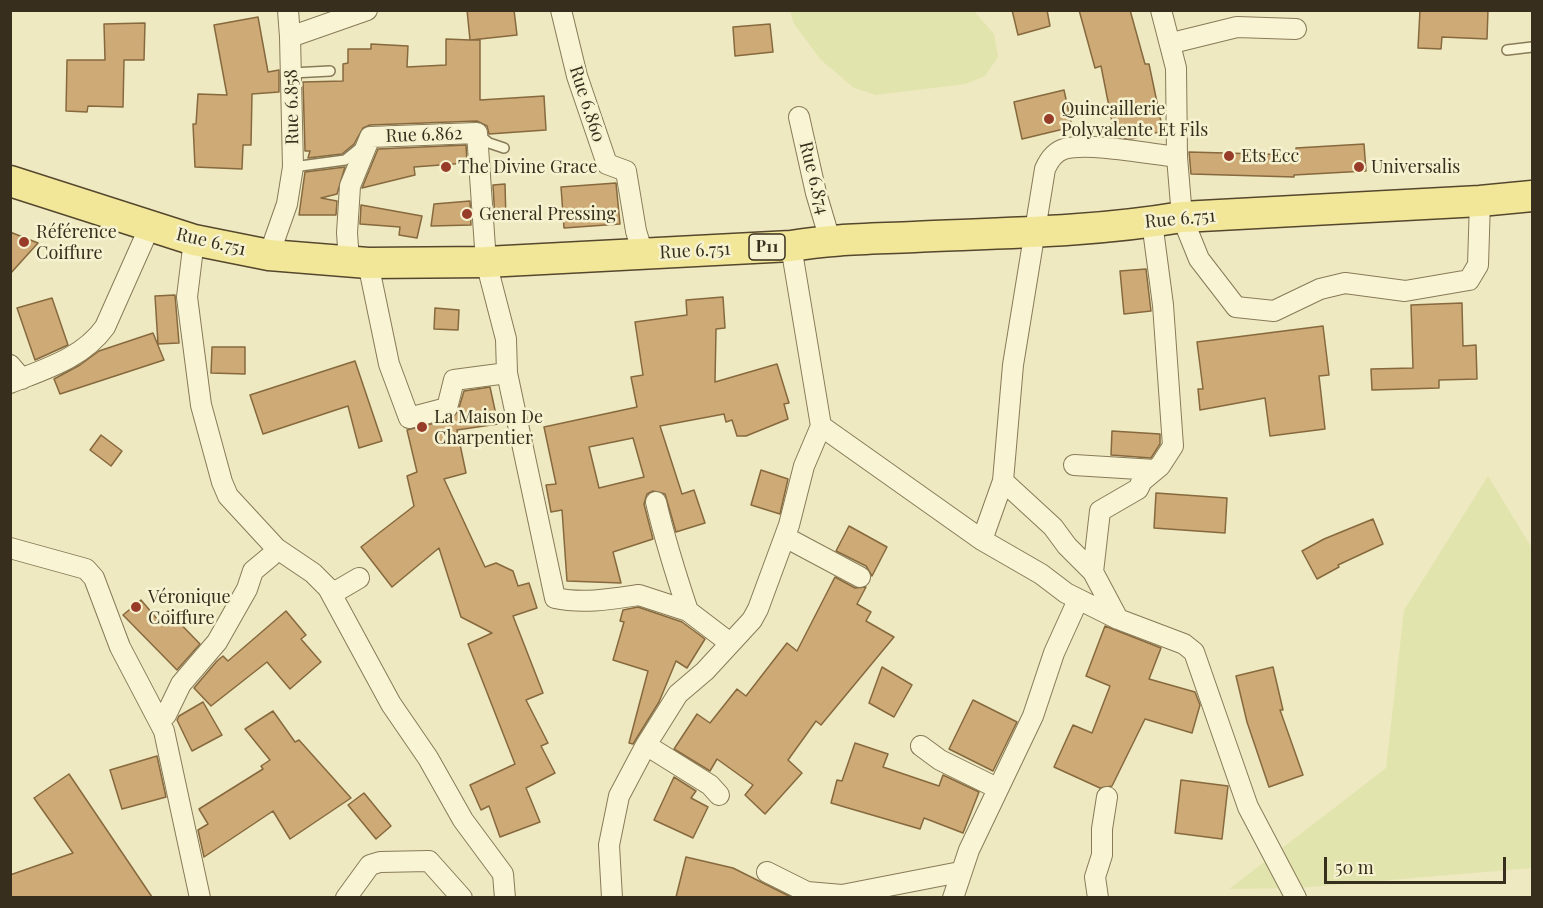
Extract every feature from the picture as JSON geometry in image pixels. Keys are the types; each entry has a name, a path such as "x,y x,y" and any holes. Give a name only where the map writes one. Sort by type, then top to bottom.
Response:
{"main road":[{"name":"Rue 6.751","path":"10,181 194,240 269,255 359,262 486,262 791,246 830,240 1035,231 1152,222 1182,217 1480,201 1533,196"}],"street":[{"path":"288,10 290,37 367,10"},
{"name":"Rue 6.860","path":"561,10 577,76 607,164 626,171 636,231 643,254"},
{"path":"1161,10 1172,43 1176,68 1177,157 1182,217 1199,259 1236,307 1267,312 1330,285 1357,284 1414,291 1469,280 1478,265 1480,201"},
{"path":"1172,43 1237,27 1296,29"},
{"name":"Rue 6.858","path":"269,255 287,204 293,167 290,37"},
{"name":"Rue 6.874","path":"799,117 816,193 830,240"},
{"name":"Rue 6.862","path":"507,373 454,381 447,408 409,418 389,364 359,262 347,233 350,186 370,137 477,133 486,262 506,339 507,373 555,598 572,601 630,599 639,595 688,611"},
{"path":"982,540 1003,481 1013,365 1045,168 1049,158 1063,149 1083,148 1177,157"},
{"path":"1094,572 1100,511 1138,489 1142,481 1155,470 1173,446 1163,305 1152,222"},
{"path":"14,376 81,352 94,342 105,327 150,226"},
{"path":"194,240 187,297 201,405 216,465 228,496 276,548 313,573 328,588 335,592 359,578"},
{"path":"612,897 608,861 614,814 619,796 646,745 678,694 705,671 758,609 785,537 804,466 821,426 791,246"},
{"path":"821,426 982,540 1041,574 1078,600 1118,619 1184,644 1194,652 1248,807 1296,897"},
{"path":"1074,465 1155,470"},
{"path":"1003,481 1053,527 1066,546 1094,572 1118,619"},
{"path":"656,502 668,552 679,577 688,611 730,643"},
{"path":"785,537 860,577"},
{"path":"10,548 86,569 94,578 120,647 159,719 200,897"},
{"path":"159,719 166,715 181,684 218,642 247,589 254,571 271,556 276,548"},
{"path":"328,588 391,704 428,758 463,820 503,874 505,897"},
{"path":"953,897 960,872 997,788 1033,716 1054,653 1078,600"},
{"path":"646,745 710,785 719,795"},
{"path":"921,746 940,760 997,788"},
{"path":"1098,897 1095,878 1102,855 1102,829 1107,797"},
{"path":"346,897 370,865 380,862 429,861 462,897"},
{"path":"767,872 806,895 842,895 960,872"}],"lane":[{"path":"1507,50 1533,47"},
{"path":"292,73 330,70"},
{"path":"477,133 489,143 504,148"},
{"path":"293,167 345,160 370,137"}],"green space":[{"path":"790,11 974,11 994,34 998,57 985,76 965,84 876,95 854,88 821,60 794,24"},
{"path":"1488,476 1532,548 1532,868 1297,888 1229,889 1386,768 1404,610"}],"building":[{"path":"467,10 514,10 517,35 471,40 480,40 480,100 544,96 546,130 489,134 487,126 477,121 370,125 363,128 354,144 342,154 308,158 310,151 305,151 303,82 343,81 343,64 348,63 348,49 371,49 371,44 408,46 407,67 446,65 446,39 470,40"},
{"path":"1012,10 1047,10 1050,26 1018,35"},
{"path":"1079,10 1130,10 1145,64 1149,64 1163,131 1131,139 1115,137 1101,66 1095,68"},
{"path":"1420,10 1488,10 1487,39 1442,37 1441,49 1418,48"},
{"path":"258,17 268,72 279,70 279,92 252,94 251,145 243,145 242,169 195,167 193,124 196,124 198,94 227,95 214,25"},
{"path":"145,23 144,60 124,60 123,107 88,106 87,112 66,111 67,60 105,60 104,24"},
{"path":"770,24 773,52 735,56 733,27"},
{"path":"1064,90 1072,127 1022,139 1014,102"},
{"path":"1364,144 1366,171 1294,175 1294,177 1191,174 1189,152 1296,155 1296,148"},
{"path":"466,145 467,163 414,167 415,175 362,188 378,149"},
{"path":"345,167 337,194 321,198 337,201 336,215 299,215 305,172"},
{"path":"616,183 620,224 564,228 561,187"},
{"path":"505,184 506,220 495,220 493,185"},
{"path":"470,201 471,225 431,226 434,204"},
{"path":"361,205 422,216 417,238 399,235 400,227 360,224"},
{"path":"10,232 38,243 10,274"},
{"path":"1146,269 1151,311 1124,314 1120,271"},
{"path":"175,295 179,343 158,344 155,296"},
{"path":"723,297 725,328 716,329 715,382 777,364 789,403 784,404 788,419 746,436 737,436 732,420 726,422 724,414 660,426 682,494 694,490 705,523 676,532 665,494 653,491 647,494 644,504 653,539 613,552 621,583 567,581 562,510 551,512 546,485 556,484 544,427 637,407 631,377 643,375 635,322 687,315 686,300","holes":["633,438 644,477 599,488 589,447"]},
{"path":"52,298 68,345 35,360 17,308"},
{"path":"1462,303 1463,346 1476,345 1477,379 1439,380 1439,388 1372,390 1371,369 1413,368 1411,305"},
{"path":"435,308 459,310 458,330 434,329"},
{"path":"1323,326 1329,375 1319,376 1325,429 1270,436 1265,398 1200,410 1198,389 1203,389 1197,342"},
{"path":"153,333 164,360 60,394 54,379 80,365 99,351"},
{"path":"212,347 245,347 245,374 211,373"},
{"path":"355,361 382,441 359,448 348,406 263,434 250,395"},
{"path":"490,387 498,424 457,430 466,473 444,479 485,567 496,563 513,571 518,586 529,583 537,608 513,616 543,693 526,700 548,743 541,746 555,773 526,788 540,822 500,837 489,806 481,810 470,785 515,764 468,644 492,633 461,617 439,548 392,587 361,547 414,506 407,476 417,472 407,430 451,419 458,411 464,391"},
{"path":"1112,431 1160,434 1160,444 1151,458 1111,455"},
{"path":"101,435 122,451 111,466 90,450"},
{"path":"761,470 788,479 780,514 751,505"},
{"path":"1156,493 1227,498 1225,533 1154,528"},
{"path":"1373,519 1383,544 1338,565 1339,567 1317,579 1302,551 1324,539"},
{"path":"849,526 887,547 872,576 866,566 836,551"},
{"path":"835,577 855,588 866,587 857,604 871,612 866,621 894,637 821,725 816,721 788,760 802,773 765,814 745,795 753,785 717,759 710,771 674,749 697,714 710,723 737,689 746,696 787,643 797,651"},
{"path":"141,600 158,620 168,611 200,644 177,670 123,615"},
{"path":"638,607 682,622 705,639 687,668 676,661 659,702 633,744 629,743 648,671 613,660 624,622 620,621 623,610"},
{"path":"286,611 306,635 301,639 321,662 290,689 267,662 211,706 194,688 217,661 223,656 228,661"},
{"path":"1105,626 1161,648 1149,679 1195,692 1200,705 1192,733 1145,719 1112,786 1100,788 1054,767 1073,725 1092,733 1110,686 1086,676"},
{"path":"882,667 912,685 894,717 869,703"},
{"path":"1273,667 1283,710 1280,710 1303,775 1269,787 1247,722 1236,676"},
{"path":"973,700 1017,722 993,771 949,749"},
{"path":"203,702 222,735 192,751 177,720 179,716"},
{"path":"273,711 295,742 299,740 351,798 290,839 273,811 204,857 198,830 208,824 199,809 263,769 261,766 270,760 245,729"},
{"path":"855,743 888,754 883,767 939,786 943,775 979,792 963,833 924,818 920,829 831,803 837,780 842,781"},
{"path":"157,756 166,797 122,809 110,770"},
{"path":"69,774 152,897 10,897 10,875 73,853 34,798"},
{"path":"674,777 696,791 691,798 708,807 693,838 654,820"},
{"path":"1181,780 1228,786 1222,839 1175,833"},
{"path":"364,793 391,826 376,839 348,805"},
{"path":"686,857 733,868 791,897 676,897"}],"place":[{"name":"Quincaillerie Polyvalente Et Fils","path":"1049,119"},
{"name":"Ets Ecc","path":"1229,156"},
{"name":"The Divine Grace","path":"446,167"},
{"name":"Universalis","path":"1359,167"},
{"name":"General Pressing","path":"467,214"},
{"name":"Référence Coiffure","path":"24,242"},
{"name":"La Maison De Charpentier","path":"422,427"},
{"name":"Véronique Coiffure","path":"136,607"}]}
